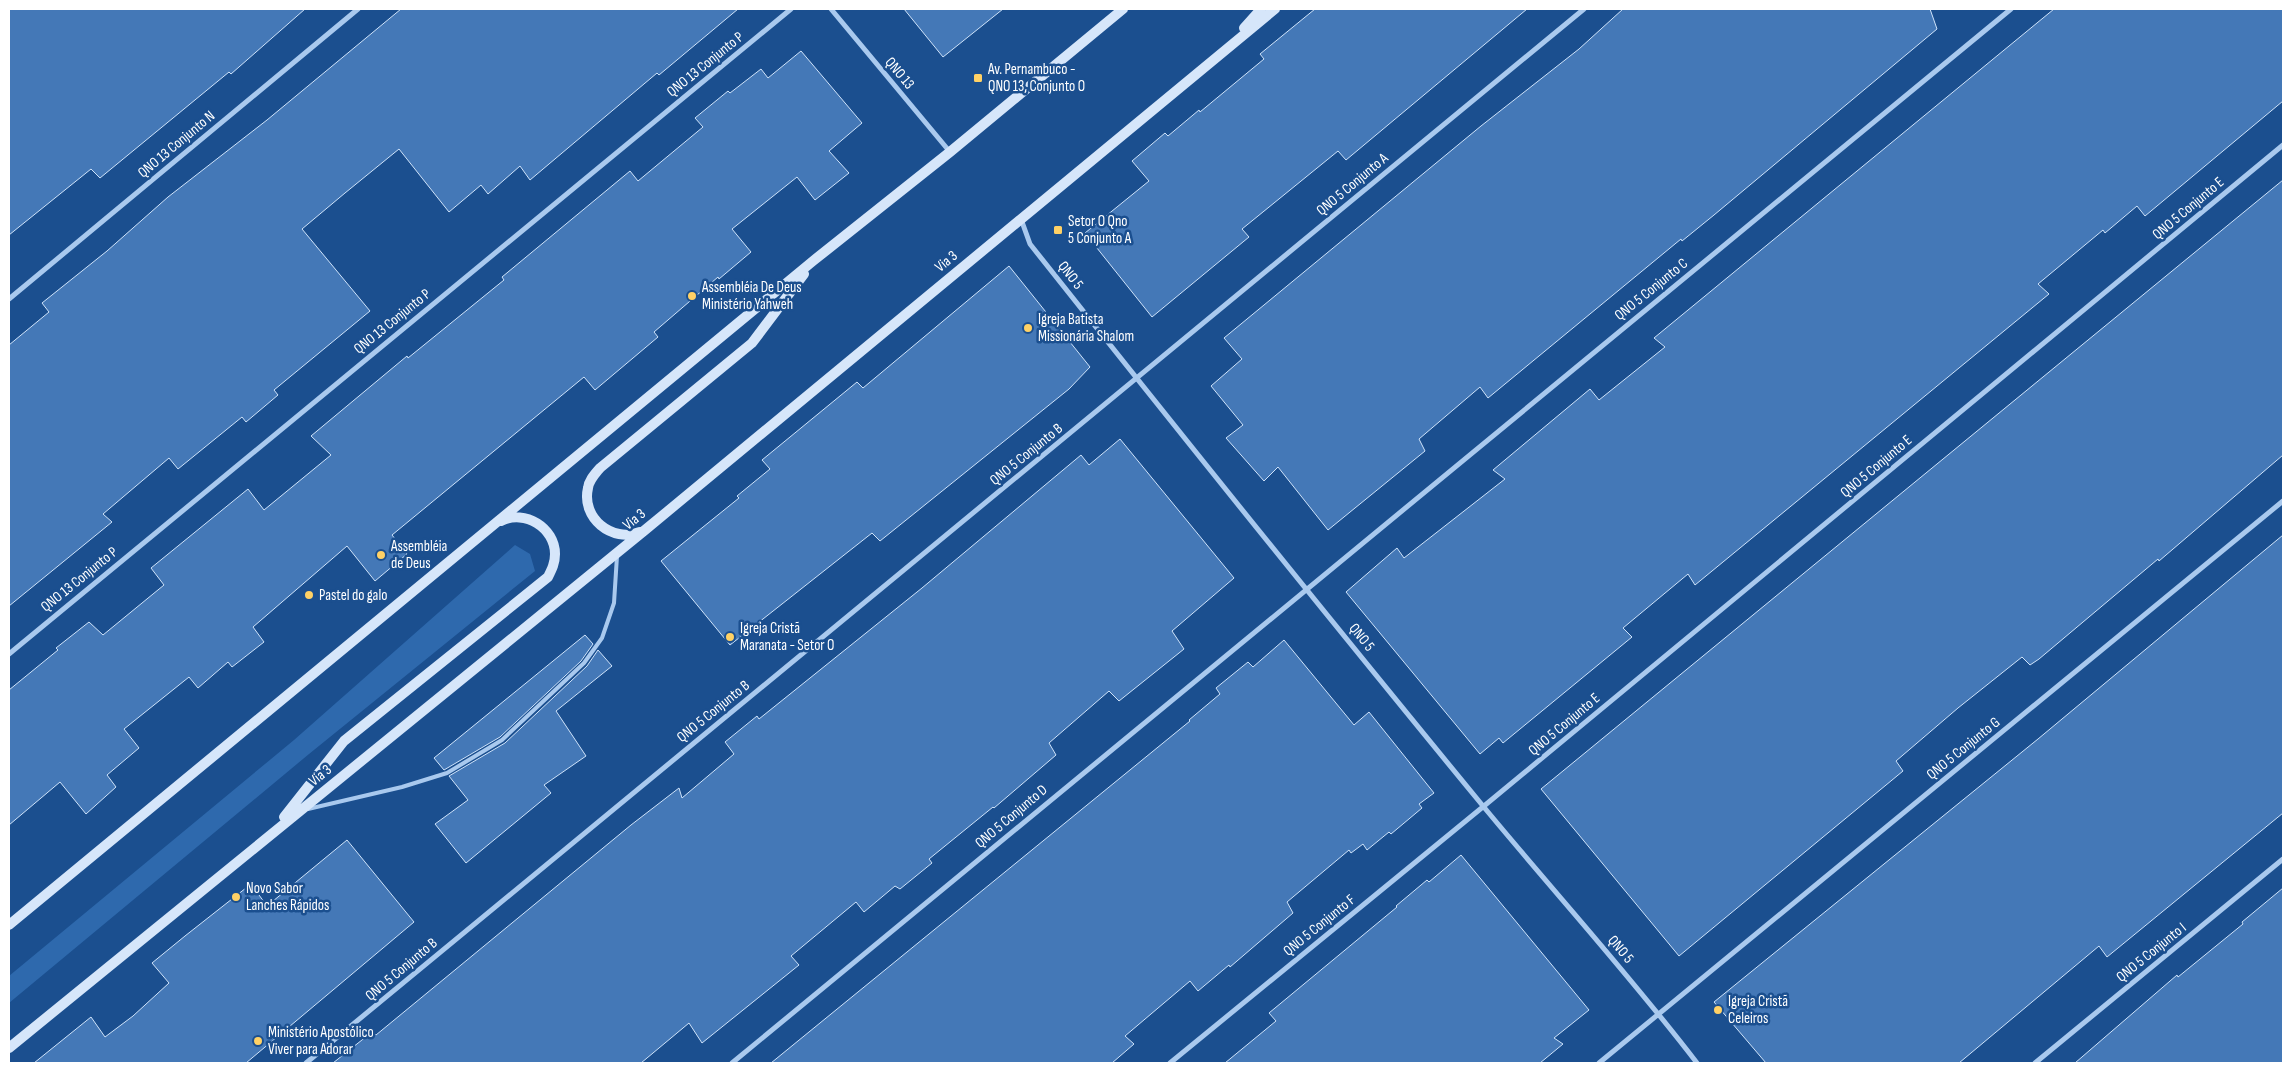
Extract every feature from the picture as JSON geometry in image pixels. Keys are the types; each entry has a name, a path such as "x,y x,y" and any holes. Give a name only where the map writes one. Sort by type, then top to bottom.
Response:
{"main road":[{"path":"9,925 813,261 950,152 1123,9"},
{"path":"1220,54 1261,9"},
{"name":"Via 3","path":"9,1048 644,530 1275,9"},
{"path":"644,530 634,534 623,535 612,532 594,519 586,498 592,477 600,468 752,343 813,261"},
{"path":"271,834 344,741 548,577 554,566 555,553 552,541 546,531 538,523 528,519 506,518 496,524"}],"street":[{"name":"QNO 13 Conjunto N","path":"9,299 358,9"},
{"name":"QNO 13 Conjunto P","path":"9,654 791,9"},
{"name":"QNO 13","path":"831,9 950,152"},
{"name":"QNO 5 Conjunto A","path":"1137,378 1584,9"},
{"name":"QNO 5 Conjunto C","path":"1306,589 2011,9"},
{"name":"QNO 5 Conjunto E","path":"1484,806 2283,145"},
{"name":"QNO 5","path":"1021,218 1030,244 1137,378 1306,589 1484,806 1659,1014 1697,1063"},
{"name":"QNO 5 Conjunto B","path":"306,1063 1137,378"},
{"name":"QNO 5 Conjunto G","path":"1599,1063 2283,501"},
{"name":"QNO 5 Conjunto D","path":"732,1063 1306,589"},
{"name":"QNO 5 Conjunto F","path":"1170,1063 1484,806"},
{"name":"QNO 5 Conjunto I","path":"2035,1063 2283,859"}],"lane":[{"path":"298,812 402,787 447,773 502,740 584,664 602,638 614,603 617,552"}],"shaded area":[{"path":"515,545 530,554 535,571 309,754 9,1003 9,976 294,740"}],"building":[{"path":"9,9 305,9 231,74 229,72 100,178 91,169 9,235"},
{"path":"401,9 738,9 659,75 657,73 530,180 520,166 488,194 481,185 449,212 399,149 345,193 302,229 370,311 274,390 278,395 246,422 242,417 178,469 169,458 103,514 112,522 9,606 9,345 49,312 42,303 107,251 168,197 267,120"},
{"path":"904,9 1003,9 943,57"},
{"path":"1315,9 1527,9 1346,160 1338,151 1242,229 1249,237 1152,317 1085,233 1149,181 1132,161 1165,133 1168,136 1199,110 1200,112 1264,59 1260,54"},
{"path":"1623,9 1930,9 1937,29 1714,215 1682,241 1681,239 1488,398 1480,387 1419,439 1425,451 1328,530 1278,467 1264,481 1226,438 1243,425 1211,386 1242,359 1224,338 1481,126 1579,49"},
{"path":"2054,9 2283,9 2283,101 2145,216 2137,206 2105,233 2103,230 2038,284 2049,294 1695,585 1688,574 1623,628 1632,637 1503,743 1499,738 1480,754 1346,592 1397,548 1404,558 1505,479 1493,470 1590,389 1599,400 1665,347 1654,338"},
{"path":"801,51 862,123 829,151 849,173 815,200 797,177 732,229 751,252 719,279 718,277 654,332 658,337 595,390 584,377 392,535 407,554 375,581 347,546 253,627 264,642 232,667 228,662 198,688 189,677 124,729 139,748 107,775 116,787 86,814 60,782 9,825 9,690 58,650 56,648 89,622 103,635 164,585 151,568 248,489 264,510 331,455 311,436 407,356 408,358 504,280 502,277 630,171 638,181 703,127 695,118 728,91 730,93 761,69 768,78"},
{"path":"2283,180 2283,455 2159,561 2158,559 2039,659 2030,665 2022,657 1958,708 1896,761 1903,771 1679,956 1541,789"},
{"path":"1009,266 1090,367 1069,389 880,541 872,533 730,645 661,561 739,498 737,496 770,469 762,460 857,382 863,388"},
{"path":"1120,439 1234,578 1172,631 1184,649 1119,701 1109,691 1049,743 1056,755 994,808 929,859 932,863 900,889 895,886 864,912 856,902 791,956 799,965 702,1043 689,1023 641,1063 333,1063 372,1032 376,1035 631,825 679,788 682,798 734,754 725,742 757,716 759,719 922,588 1081,455 1089,465"},
{"path":"2283,535 2283,813 2107,957 2099,946 1959,1063 1766,1063 1714,1002 2038,739"},
{"path":"585,635 593,644 581,661 500,737 444,770 434,758"},
{"path":"1284,640 1354,725 1369,712 1434,793 1419,804 1422,808 1391,834 1389,832 1367,850 1363,844 1351,853 1349,850 1287,902 1293,913 1230,967 1229,965 1198,991 1190,981 1125,1036 1134,1044 1112,1063 771,1063 1190,721 1220,694 1216,688 1248,662 1253,667"},
{"path":"598,650 612,666 556,711 586,756 544,785 551,793 466,863 435,824 468,800 449,776 505,743 587,666"},
{"path":"347,840 414,922 246,1063 34,1063 91,1017 105,1037 133,1016 169,983 152,963 185,936 251,884 267,906"},
{"path":"1461,855 1589,1010 1554,1038 1563,1044 1540,1063 1225,1063 1276,1021 1269,1013 1427,880 1429,882"},
{"path":"2283,888 2283,1063 2075,1063 2177,975 2178,977 2243,924 2242,922"}],"place":[{"name":"Av. Pernambuco - QNO 13, Conjunto O","path":"978,78"},
{"name":"Setor O Qno 5 Conjunto A","path":"1058,230"},
{"name":"Assembléia De Deus Ministério Yahweh","path":"692,296"},
{"name":"Igreja Batista Missionária Shalom","path":"1028,328"},
{"name":"Assembléia de Deus","path":"381,555"},
{"name":"Pastel do galo","path":"309,595"},
{"name":"Igreja Cristã Maranata - Setor O","path":"730,637"},
{"name":"Novo Sabor Lanches Rápidos","path":"236,897"},
{"name":"Igreja Cristã Celeiros","path":"1718,1010"},
{"name":"Ministério Apostólico Viver para Adorar","path":"258,1041"}]}
